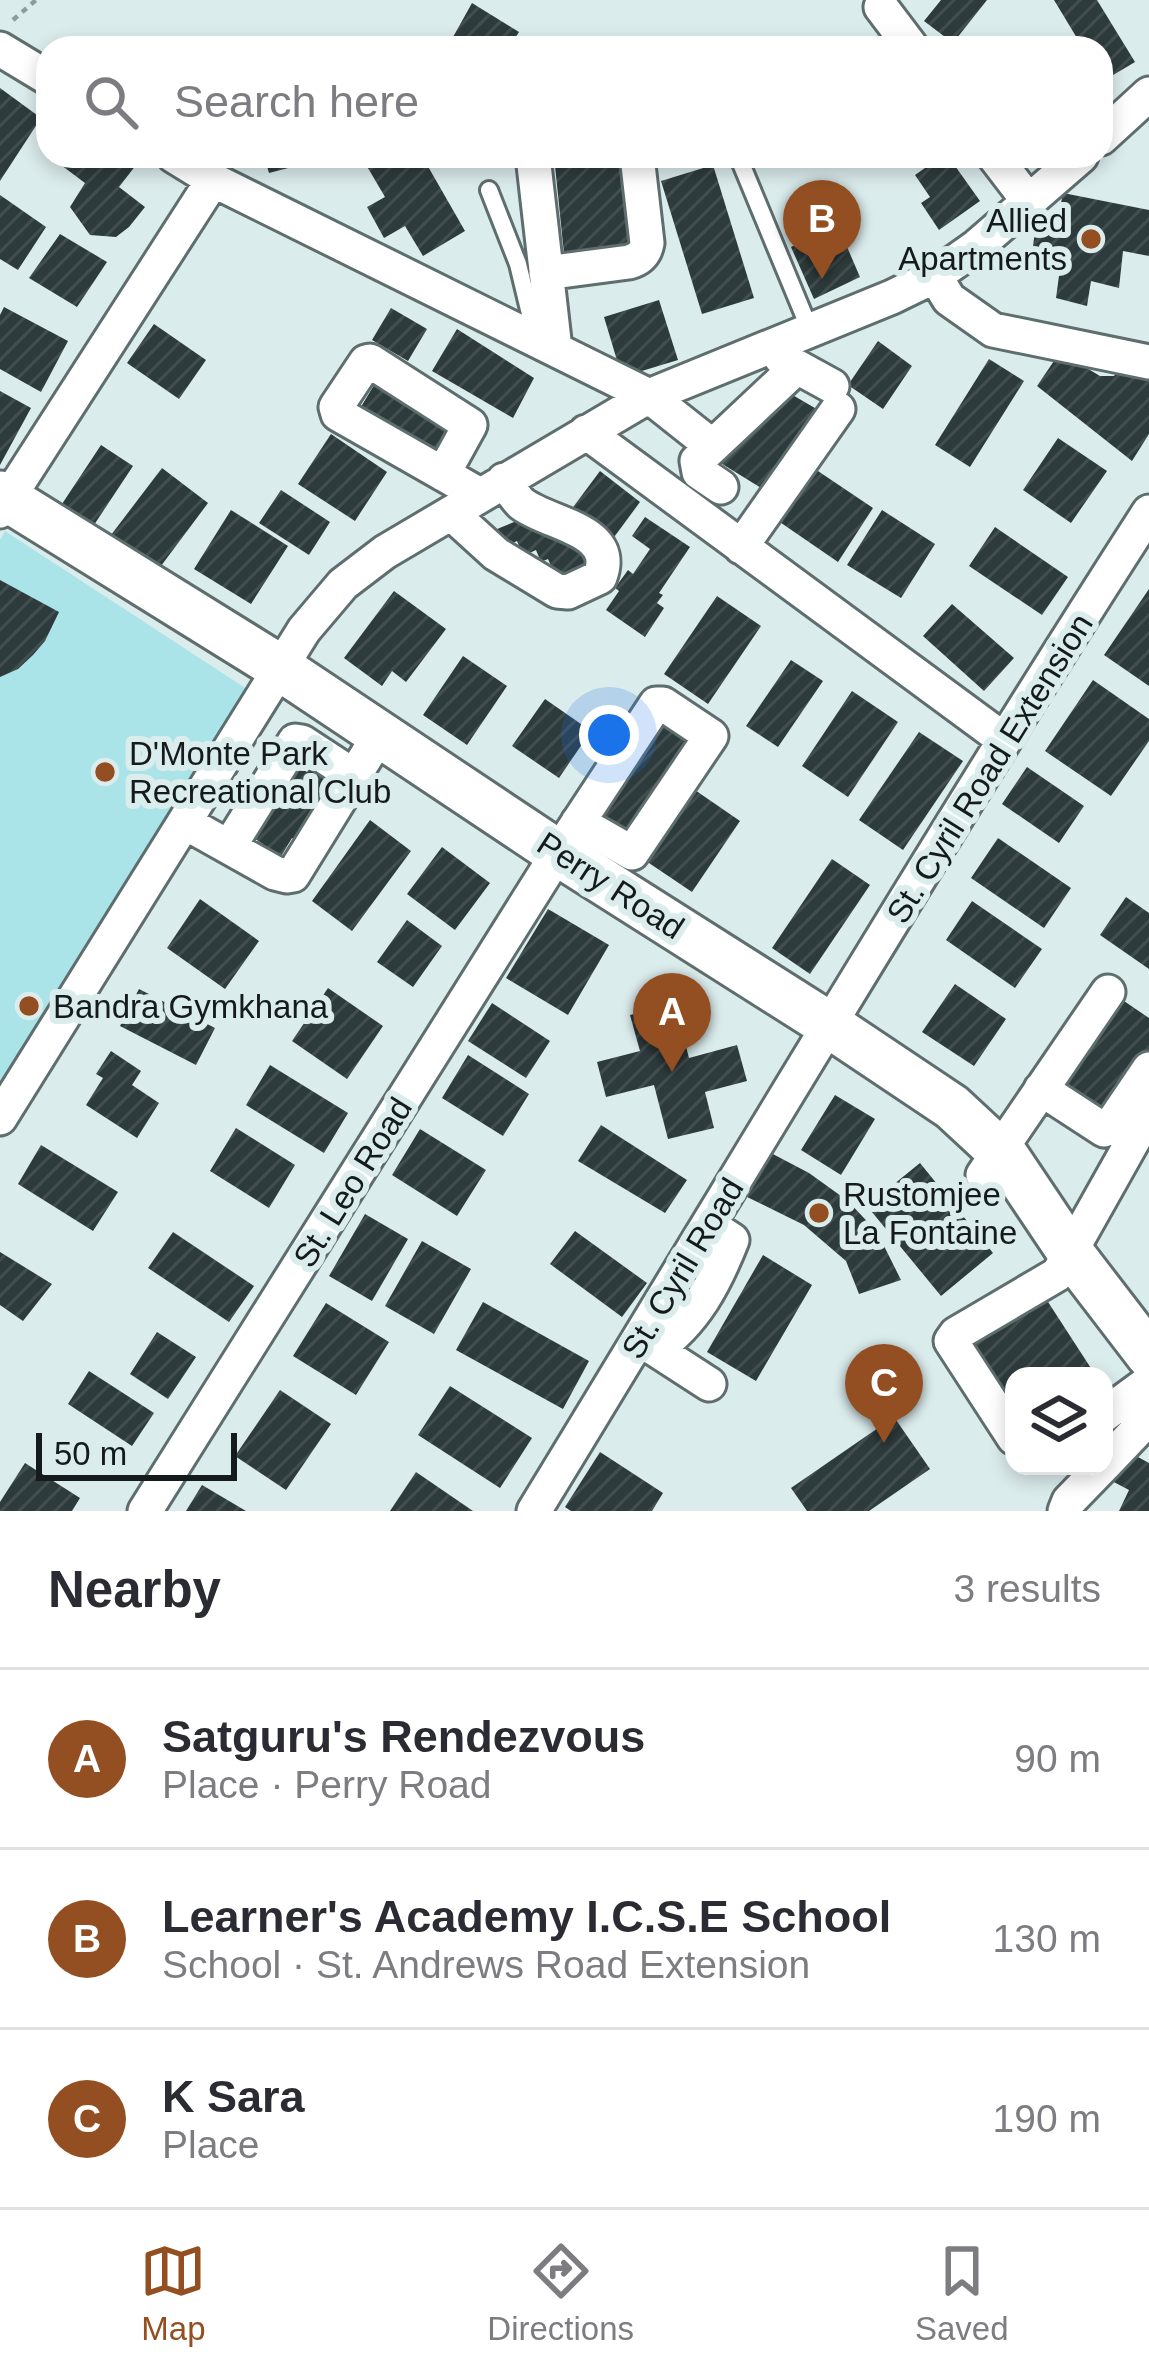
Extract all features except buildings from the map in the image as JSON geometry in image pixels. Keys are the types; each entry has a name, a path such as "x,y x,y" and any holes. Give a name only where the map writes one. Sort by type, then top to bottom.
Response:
{"main road":[{"name":"Perry Road","path":"2,506 274,680 366,755 561,850 825,1036 952,1107 1148,1384"},
{"name":"Perry Road","path":"1064,1263 1149,1355"}],"street":[{"path":"880,8 902,36"},
{"path":"0,49 36,72"},
{"path":"1113,127 1149,94"},
{"path":"194,168 649,396 712,446"},
{"path":"533,168 546,273 546,345"},
{"path":"546,273 628,262 645,252 638,168"},
{"path":"1003,168 1030,203"},
{"path":"0,1118 304,630 343,584 385,552 485,505 586,432 649,396 935,276 976,248 1068,168"},
{"path":"2,506 213,180"},
{"path":"935,276 949,299 993,330 1149,362"},
{"path":"741,547 835,398 797,367 764,349"},
{"path":"721,487 699,472 698,461 797,367"},
{"path":"586,432 1003,739"},
{"path":"443,474 485,505"},
{"name":"St. Cyril Road Extension","path":"825,1036 1003,739 1149,512"},
{"path":"186,823 275,873 293,874 366,755 295,741 229,847"},
{"name":"St. Leo Road","path":"145,1511 561,850"},
{"path":"991,1163 1108,992"},
{"name":"St. Cyril Road","path":"534,1511 648,1344 709,1225 825,1036"},
{"path":"1042,1089 1104,1130 1149,1069"},
{"path":"1005,1424 951,1341 1064,1263 1149,1112"},
{"path":"648,1344 709,1384"},
{"path":"1113,1409 1148,1384"},
{"path":"1113,1456 1149,1418"},
{"path":"1065,1511 1095,1475"}],"lane":[{"path":"743,168 810,331"},
{"path":"489,190 546,345"}],"path":[{"path":"0,32 36,0"}],"shaded area":[{"name":"D'Monte Park Recreational Club","path":"5,531 259,697 0,1092 0,540"}],"place":[{"name":"Allied Apartments","path":"1091,239"},
{"name":"Learner's Academy I.C.S.E School","path":"822,279"},
{"name":"D'Monte Park Recreational Club","path":"105,772"},
{"name":"Bandra Gymkhana","path":"29,1006"},
{"name":"Satguru's Rendezvous","path":"672,1072"},
{"name":"Rustomjee La Fontaine","path":"819,1213"},
{"name":"K Sara","path":"884,1443"}]}
